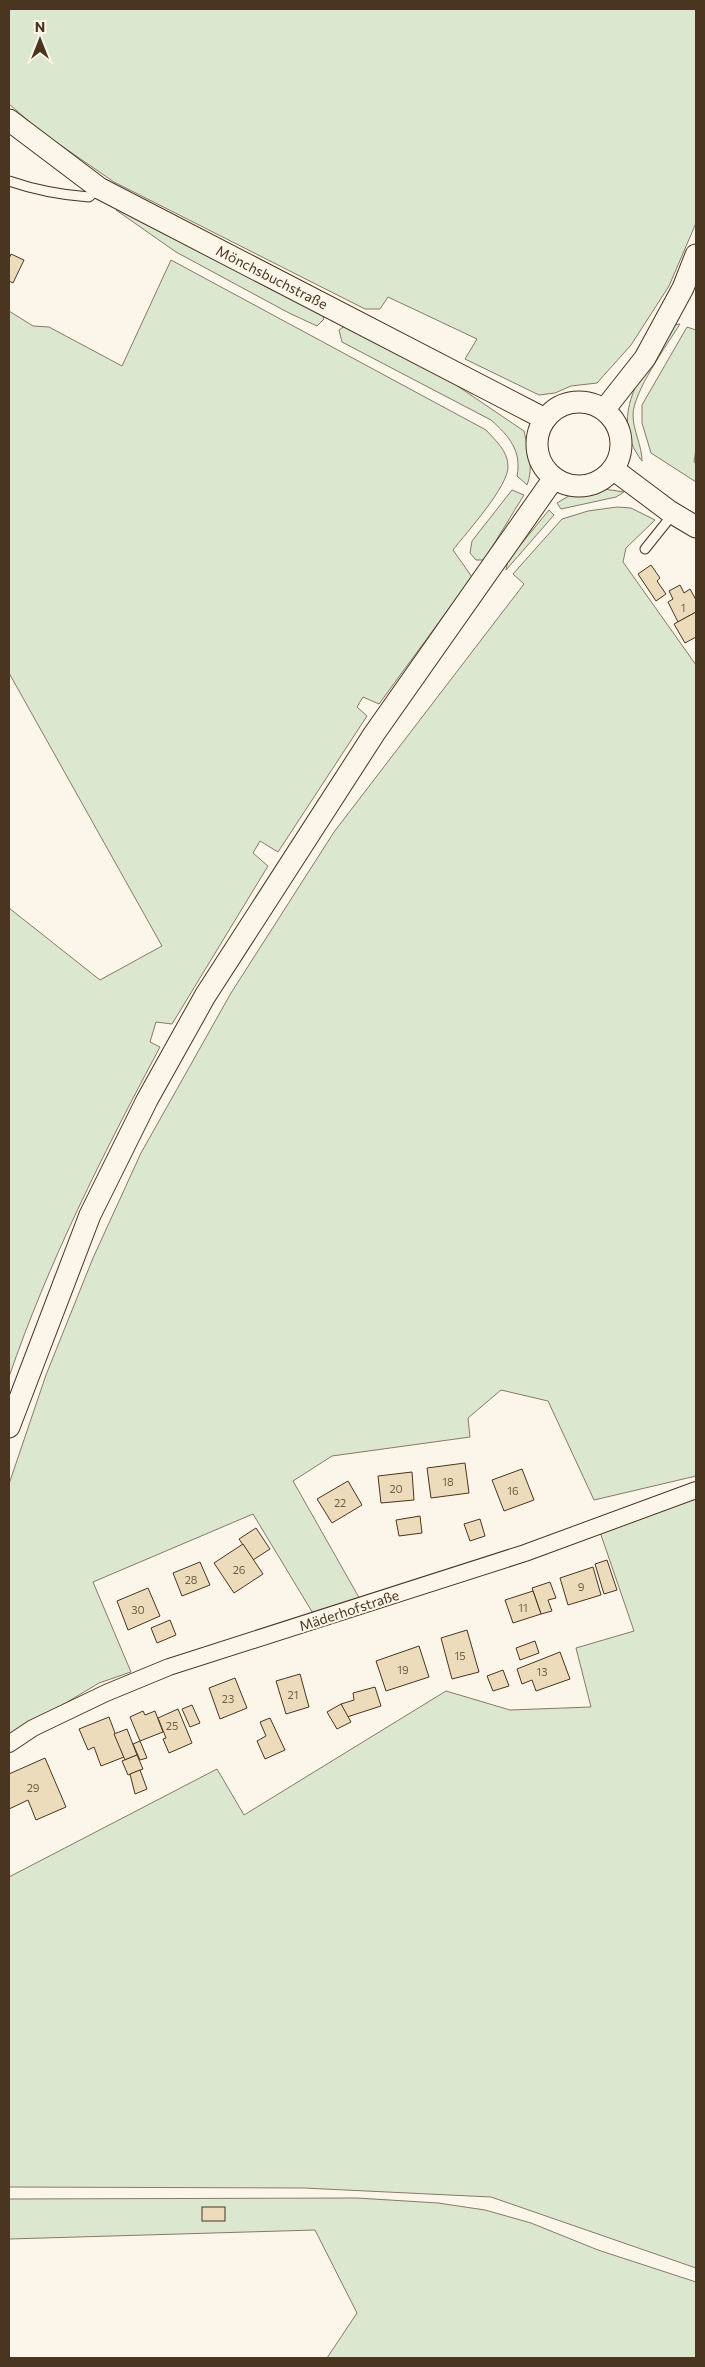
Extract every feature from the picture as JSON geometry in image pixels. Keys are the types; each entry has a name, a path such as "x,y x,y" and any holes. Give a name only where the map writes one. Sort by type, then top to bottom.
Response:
{"street":[{"name":"Mönchsbuchstraße","path":"9,120 99,188 545,419"},
{"path":"604,410 645,358 683,288 696,255"},
{"path":"572,403 592,404 604,410 613,420 619,431 621,444 619,457 613,469 604,478 586,485 566,484 554,478 545,469 539,457 537,444 539,431 545,419 554,410 572,403"},
{"path":"613,469 673,513 696,527"},
{"path":"9,1427 90,1215 147,1100 206,996 374,734 554,478"},
{"name":"Mäderhofstraße","path":"9,1744 33,1728 169,1667 526,1553 696,1490"}],"lane":[{"path":"9,181 28,188 70,196 89,197 99,188"},
{"path":"645,549 673,513"}],"green space":[{"path":"9,9 696,9 696,223 669,286 631,345 597,383 571,386 555,393 539,395 465,359 477,339 388,297 380,309 365,309 114,182 40,131 9,104"},
{"path":"118,208 321,312 324,319 317,326 289,313 176,252 116,210"},
{"path":"171,260 486,430 506,455 508,466 502,485 453,550 472,577 379,704 363,697 357,707 367,716 278,852 260,841 253,853 268,866 172,1024 156,1022 150,1042 160,1047 78,1209 41,1292 9,1377 9,908 100,980 162,946 9,673 9,311 33,326 49,327 122,366"},
{"path":"680,324 644,382 634,405 633,421 641,449 642,461 632,443 628,425 629,408 634,391 652,357 673,325"},
{"path":"346,325 456,385 524,431 530,465 527,485 517,476 518,459 513,445 491,420 342,342 339,330"},
{"path":"687,327 696,330 696,449 694,462 696,463 696,482 651,453 642,423 642,405"},
{"path":"604,489 624,492 616,497 561,509 557,503 572,494"},
{"path":"512,490 524,495 484,560 476,560 470,553 472,541"},
{"path":"617,507 631,508 655,520 626,548 623,562 696,665 696,1476 594,1500 548,1401 501,1390 468,1418 470,1437 332,1456 293,1481 361,1601 314,1615 253,1514 93,1582 131,1672 99,1683 9,1737 9,1484 46,1375 93,1258 141,1153 231,993 334,832 524,584 513,574 562,519 588,511"},
{"path":"549,510 554,515 506,570 508,560"},
{"path":"696,1498 696,2268 491,2197 304,2188 9,2187 9,1877 217,1769 244,1815 446,1691 510,1710 591,1707 576,1648 634,1631 600,1532"},
{"path":"357,2198 438,2203 485,2210 531,2223 598,2250 696,2282 696,2358 327,2358 357,2313 315,2230 9,2239 9,2199"}],"building":[{"path":"11,254 24,260 13,283 9,281 9,259"},
{"path":"651,565 660,578 657,581 666,594 656,601 638,574"},
{"path":"680,585 684,593 690,589 696,600 696,612 678,622 668,602 673,599 669,591"},
{"path":"696,612 696,637 685,643 674,624"},
{"path":"465,1463 469,1493 431,1498 427,1468"},
{"path":"522,1469 534,1500 504,1511 492,1480"},
{"path":"412,1472 414,1500 381,1503 378,1476"},
{"path":"348,1481 362,1505 332,1523 317,1499"},
{"path":"420,1516 422,1533 399,1536 396,1520"},
{"path":"480,1519 485,1536 470,1541 464,1524"},
{"path":"256,1528 270,1549 253,1560 239,1539"},
{"path":"243,1544 263,1574 234,1593 214,1563"},
{"path":"607,1560 617,1590 604,1594 595,1564"},
{"path":"200,1562 210,1585 182,1596 173,1573"},
{"path":"593,1567 601,1595 568,1605 560,1578"},
{"path":"550,1582 556,1598 548,1600 552,1611 541,1614 532,1588"},
{"path":"148,1588 160,1616 128,1630 117,1601"},
{"path":"533,1591 541,1614 513,1623 505,1600"},
{"path":"170,1620 176,1635 157,1643 151,1628"},
{"path":"467,1630 479,1672 452,1679 441,1638"},
{"path":"535,1641 539,1653 520,1660 516,1648"},
{"path":"419,1646 429,1677 386,1691 376,1661"},
{"path":"560,1652 570,1679 536,1691 532,1680 522,1684 517,1669"},
{"path":"503,1670 509,1686 493,1691 487,1676"},
{"path":"300,1674 309,1707 286,1714 276,1681"},
{"path":"235,1678 247,1708 220,1719 209,1688"},
{"path":"375,1687 381,1706 347,1717 341,1704 354,1700 353,1693"},
{"path":"341,1704 351,1722 337,1729 327,1712"},
{"path":"192,1705 200,1723 190,1727 182,1709"},
{"path":"178,1709 192,1743 169,1753 163,1739 166,1738 158,1718"},
{"path":"143,1711 145,1715 155,1711 163,1732 140,1741 130,1717"},
{"path":"109,1717 124,1757 101,1766 94,1747 88,1750 79,1729"},
{"path":"270,1718 285,1750 265,1759 257,1741 266,1736 260,1722"},
{"path":"127,1729 137,1755 125,1760 114,1734"},
{"path":"140,1741 147,1758 140,1760 133,1744"},
{"path":"137,1755 143,1769 128,1775 122,1761"},
{"path":"45,1758 66,1807 36,1820 28,1800 9,1809 9,1774"},
{"path":"140,1770 147,1789 135,1794 130,1774"},
{"path":"202,2207 225,2207 225,2221 202,2221"}]}
